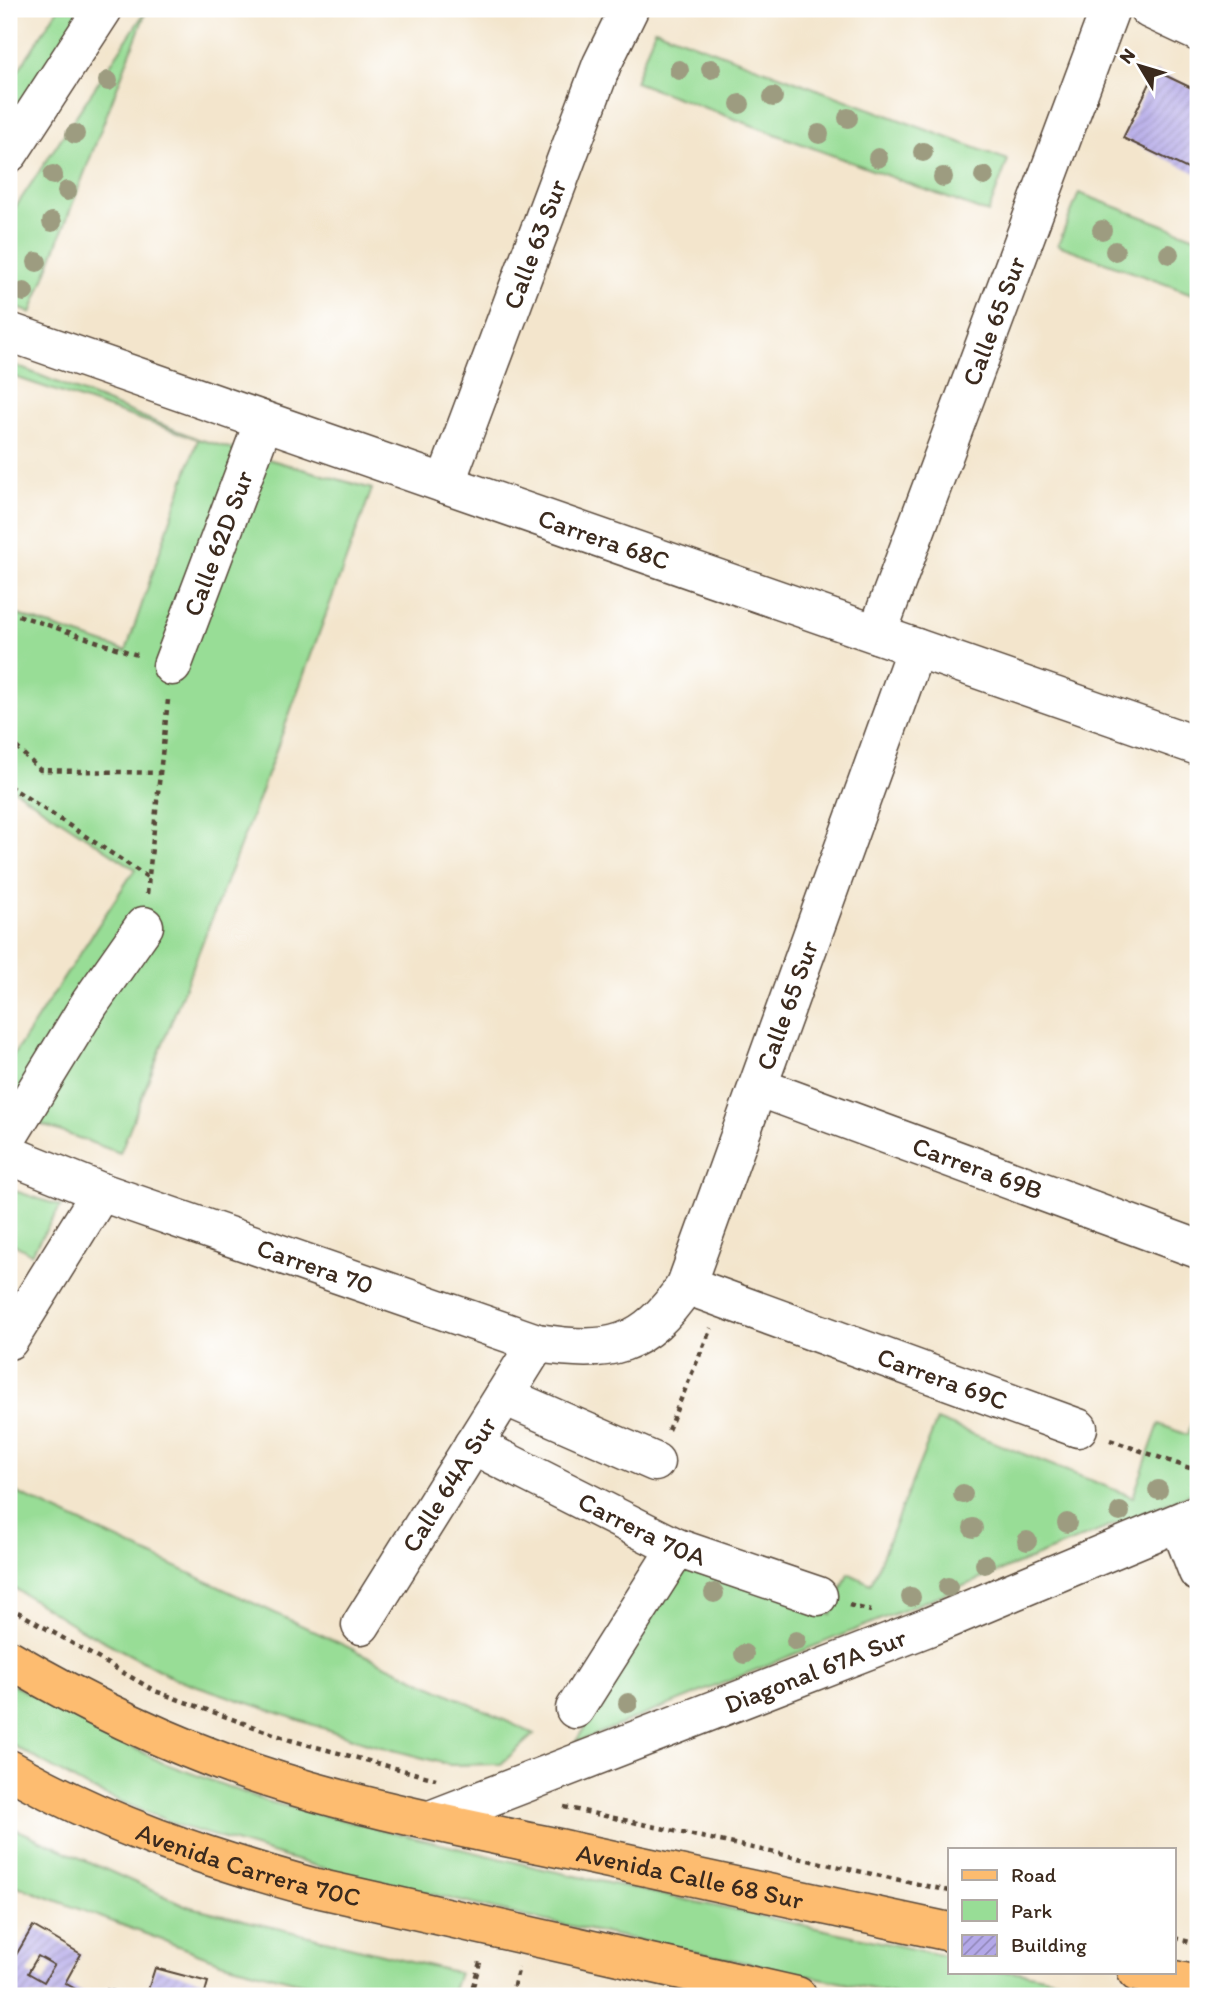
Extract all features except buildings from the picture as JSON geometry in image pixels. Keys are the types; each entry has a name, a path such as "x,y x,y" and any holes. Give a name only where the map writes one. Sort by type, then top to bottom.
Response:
{"main road":[{"path":"9,1658 59,1687 192,1750 255,1773 430,1820"},
{"name":"Avenida Carrera 70C","path":"9,1769 91,1812 234,1865 490,1944"},
{"name":"Avenida Calle 68 Sur","path":"430,1820 948,1932"},
{"path":"490,1944 797,1996"},
{"path":"1146,1974 1198,1985"}],"street":[{"path":"9,153 103,9"},
{"name":"Calle 63 Sur","path":"445,484 601,64 629,9"},
{"name":"Calle 65 Sur","path":"877,634 1110,9"},
{"path":"1149,9 1198,32"},
{"name":"Carrera 68C","path":"9,332 1198,746"},
{"name":"Calle 62D Sur","path":"172,666 264,421"},
{"name":"Calle 65 Sur","path":"627,1343 647,1331 669,1311 686,1285 916,648"},
{"path":"9,1135 90,1003 144,926"},
{"name":"Carrera 69B","path":"758,1087 1198,1249"},
{"name":"Carrera 70","path":"9,1155 102,1192 537,1343 579,1349 601,1349 627,1343"},
{"path":"9,1340 102,1192"},
{"name":"Carrera 69C","path":"686,1285 1078,1428"},
{"name":"Calle 64A Sur","path":"361,1625 537,1343"},
{"path":"504,1396 654,1462"},
{"name":"Carrera 70A","path":"469,1451 677,1549 818,1596"},
{"path":"1189,1519 1198,1572"},
{"name":"Diagonal 67A Sur","path":"430,1820 928,1627 1189,1519"},
{"path":"575,1709 677,1549"}],"path":[{"path":"9,612 172,666 144,926"},
{"path":"9,740 40,770 160,773"},
{"path":"9,786 149,878"},
{"path":"654,1462 723,1298"},
{"path":"1078,1428 1198,1472"},
{"path":"1176,1938 1198,1944"},
{"path":"470,1996 490,1944"},
{"path":"510,1996 519,1967"}],"green space":[{"path":"58,9 84,9 9,121 9,85"},
{"path":"147,9 31,313 9,305 9,217"},
{"path":"655,29 1008,160 988,213 635,82"},
{"path":"1079,193 1198,238 1198,296 1058,245"},
{"path":"9,363 198,439 9,375"},
{"path":"198,439 372,489 253,813 120,1153 9,1113 9,1062 135,869 9,786 9,612 126,651"},
{"path":"9,1189 61,1206 31,1254 9,1241"},
{"path":"1198,1405 1198,1491 575,1743 688,1558 831,1615 848,1573 871,1584 937,1420 1133,1497 1159,1424 1187,1435"},
{"path":"9,1489 534,1734 501,1764 450,1765 370,1744 174,1678 79,1628 9,1585"},
{"path":"9,1683 161,1762 269,1802 543,1869 948,1957 948,1974 1029,1974 1138,1996 906,1996 527,1917 326,1869 180,1826 88,1788 9,1743"},
{"path":"9,1826 187,1906 459,1973 451,1996 351,1996 221,1962 9,1883"}]}
